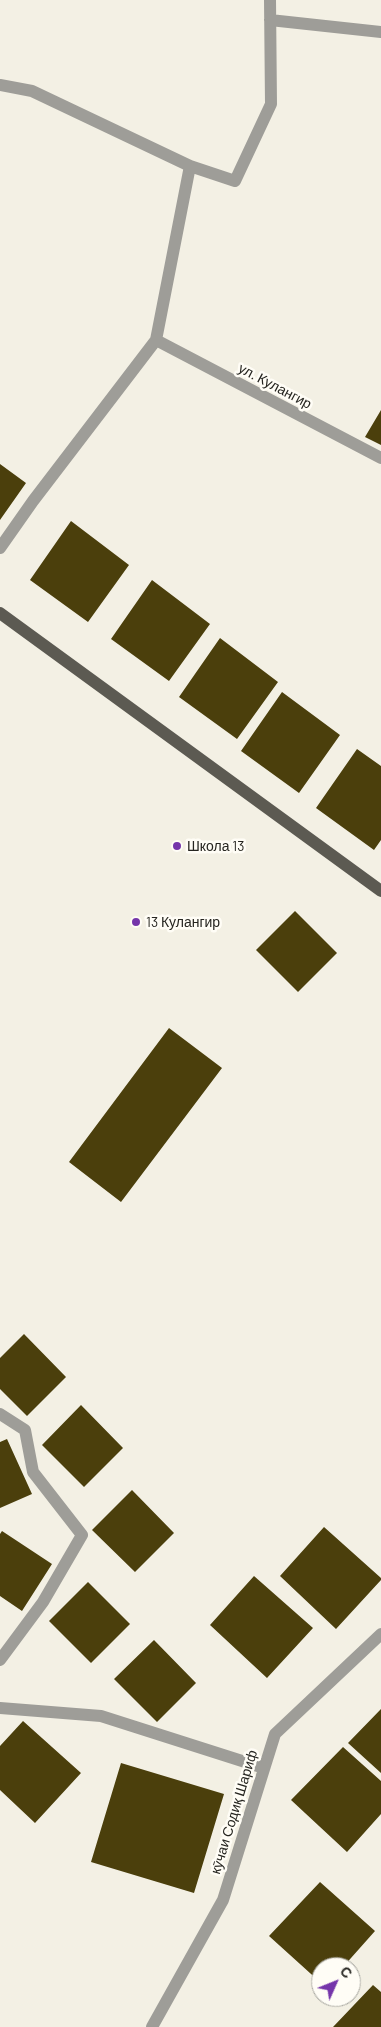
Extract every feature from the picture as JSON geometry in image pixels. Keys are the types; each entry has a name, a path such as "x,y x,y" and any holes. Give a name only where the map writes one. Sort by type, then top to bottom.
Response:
{"main road":[{"path":"0,613 381,891"}],"street":[{"path":"0,85 32,90 190,166 235,181 271,104 270,0"},
{"path":"270,20 381,32"},
{"path":"0,548 32,501 156,340 190,166"},
{"name":"ул. Кулангир","path":"156,340 381,458"},
{"path":"0,1414 25,1430 33,1472 82,1535 43,1602 0,1660"},
{"name":"кӯчаи Содиқ Шариф","path":"152,2027 223,1900 275,1734 381,1634"},
{"path":"0,1708 101,1716 264,1768"}],"building":[{"path":"381,410 381,445 365,437"},
{"path":"0,464 26,483 0,520"},
{"path":"71,521 129,565 88,622 30,580"},
{"path":"152,580 210,624 169,681 111,639"},
{"path":"220,638 278,682 237,739 179,697"},
{"path":"282,692 340,735 299,793 241,751"},
{"path":"357,749 381,766 381,840 374,850 316,808"},
{"path":"295,911 337,953 298,992 256,950"},
{"path":"169,1028 222,1068 121,1202 69,1162"},
{"path":"24,1334 66,1377 27,1416 0,1389 0,1358"},
{"path":"81,1405 123,1448 84,1487 42,1445"},
{"path":"7,1439 32,1494 0,1508 0,1442"},
{"path":"132,1490 174,1533 135,1572 92,1530"},
{"path":"324,1527 381,1578 336,1629 280,1576"},
{"path":"2,1531 52,1564 22,1611 0,1596 0,1534"},
{"path":"254,1576 313,1628 267,1678 210,1625"},
{"path":"88,1582 130,1624 91,1663 49,1621"},
{"path":"154,1640 196,1683 157,1722 114,1679"},
{"path":"381,1709 381,1773 348,1743"},
{"path":"23,1721 81,1773 35,1823 0,1790 0,1746"},
{"path":"343,1747 381,1781 381,1814 347,1852 291,1800"},
{"path":"121,1763 224,1794 194,1893 91,1862"},
{"path":"320,1882 375,1931 352,1957 311,1957 311,1974 269,1936"},
{"path":"373,1985 381,1992 381,2027 333,2027 352,2007 361,2007 361,1998"}],"place":[{"name":"Школа 13","path":"177,846"},
{"name":"13 Кулангир","path":"136,922"}]}
